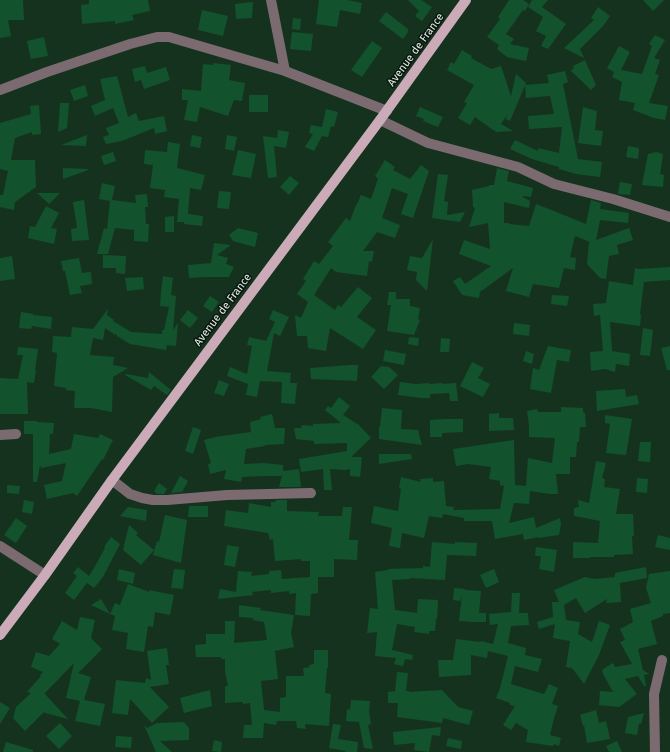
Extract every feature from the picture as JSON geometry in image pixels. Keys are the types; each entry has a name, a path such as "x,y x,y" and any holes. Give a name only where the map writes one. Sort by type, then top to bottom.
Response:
{"main road":[{"name":"Avenue de France","path":"0,635 45,575 112,480 380,120 466,0"}],"street":[{"path":"271,0 285,71"},
{"path":"0,90 47,72 130,44 157,37 169,37 285,71 386,111"},
{"path":"380,120 428,143 518,167 554,184 613,199 670,217"},
{"path":"0,435 16,434"},
{"path":"112,480 130,494 153,500 227,495 311,493"},
{"path":"0,546 45,575"},
{"path":"655,752 654,694 662,660"}],"building":[{"path":"0,0 23,0 24,20 8,20 11,36 0,38"},
{"path":"89,0 148,0 150,11 132,15 134,20 115,24 115,21 82,24 81,5 89,4"},
{"path":"319,0 347,0 362,3 360,14 340,10 337,27 316,24"},
{"path":"408,0 421,0 432,7 422,21 415,16 419,11"},
{"path":"509,0 523,0 529,4 506,34 514,39 510,44 529,48 526,61 507,57 497,49 499,45 487,37 500,19 498,17"},
{"path":"532,0 548,0 542,7 566,24 548,49 541,46 546,36 536,31 543,17 528,7"},
{"path":"643,0 664,0 653,11"},
{"path":"253,2 252,18 236,19 235,4"},
{"path":"598,7 610,16 604,25 580,49 584,58 564,48 594,20 591,18"},
{"path":"202,10 228,16 223,36 198,30"},
{"path":"386,12 408,29 408,32 403,39 379,21"},
{"path":"293,18 301,19 300,30 292,29"},
{"path":"292,32 313,34 311,51 290,49"},
{"path":"655,35 665,40 654,58 660,60 655,74 659,75 649,103 668,106 665,120 654,118 633,110 635,103 619,100 622,82 612,77 614,72 607,68 619,46 630,52 621,70 642,74 652,46 649,44"},
{"path":"44,37 48,56 31,59 27,41"},
{"path":"372,41 382,48 362,77 351,70"},
{"path":"462,50 472,56 471,58 491,69 501,66 511,96 516,74 526,83 510,121 506,119 507,115 501,124 513,131 496,132 475,117 470,125 458,118 467,103 464,102 474,85 447,70 451,62 454,64"},
{"path":"585,60 596,85 591,90 570,70 574,69 573,66"},
{"path":"213,63 231,65 229,80 245,83 242,101 234,100 228,116 200,107 197,122 184,120 188,100 182,100 182,89 201,91 203,64 213,65"},
{"path":"145,66 147,73 166,67 170,80 144,89 141,80 135,82 132,69"},
{"path":"565,71 568,82 563,84 578,159 602,162 600,177 576,174 559,169 559,167 532,159 510,149 515,140 538,151 538,148 559,153 562,127 529,129 528,116 554,114 550,96 526,98 525,85 549,83 547,75"},
{"path":"117,76 128,117 136,113 139,121 164,116 167,131 155,134 154,128 122,141 106,144 103,137 109,135 106,128 119,123 113,108 95,116 91,106 105,100 100,79"},
{"path":"85,85 88,96 74,101 70,90"},
{"path":"249,95 268,95 268,112 249,112"},
{"path":"60,103 69,103 67,128 58,132"},
{"path":"39,105 41,134 32,135 32,132 15,138 11,160 35,160 36,187 15,202 14,210 0,207 0,195 3,195 8,171 0,169 0,123 31,114 30,106"},
{"path":"420,107 443,117 438,127 423,121 424,119 416,116"},
{"path":"583,107 597,111 595,130 603,131 601,146 578,143"},
{"path":"326,109 338,112 334,127 331,126 328,137 322,136 314,151 305,147 313,134 309,133 311,125 322,127"},
{"path":"278,130 289,132 286,148 274,146 277,177 268,178 263,136 277,138"},
{"path":"87,135 86,146 61,145"},
{"path":"192,135 202,137 200,148 190,146"},
{"path":"227,135 237,137 234,151 225,149"},
{"path":"168,142 180,144 177,168 205,175 201,190 190,188 188,214 203,216 202,226 177,222 179,199 164,197 165,190 150,188 153,165 144,164 145,150 167,152"},
{"path":"628,146 639,148 638,159 626,157"},
{"path":"238,150 256,154 251,178 232,175"},
{"path":"113,152 116,161 104,165 101,156"},
{"path":"656,152 663,154 660,174 664,175 663,187 642,185 648,154"},
{"path":"385,160 395,167 393,170 410,179 421,165 429,171 413,218 401,214 408,194 392,188 382,218 400,225 395,238 377,232 363,251 374,251 372,262 369,261 367,276 336,272 331,268 314,295 335,310 338,305 341,307 358,287 372,298 357,317 376,330 363,349 330,328 326,351 308,348 307,336 297,336 295,315 301,318 308,302 297,294 306,281 303,279 314,261 319,264 333,246 328,242 346,218 350,221 361,195 371,199 378,179 375,176"},
{"path":"63,168 88,169 88,170 63,179"},
{"path":"497,168 509,171 507,181 533,188 531,197 523,196 530,201 529,208 504,202 504,223 529,226 536,204 586,224 591,200 601,203 600,209 629,213 628,223 600,220 596,240 629,228 633,240 617,245 619,254 609,256 606,279 600,278 587,264 590,242 575,236 570,257 576,258 575,270 564,268 559,288 533,284 529,297 506,291 513,268 480,292 479,298 462,295 453,281 460,277 465,284 491,266 459,254 464,240 490,249 488,223 469,227 475,208 473,207 472,190 494,185"},
{"path":"438,174 448,175 444,201 448,202 447,215 465,212 460,222 432,218"},
{"path":"290,176 299,183 289,195 280,187"},
{"path":"620,182 632,184 630,195 618,194"},
{"path":"102,183 115,186 112,200 136,203 135,195 147,194 148,207 145,207 146,224 149,224 148,242 134,241 134,230 115,228 108,254 97,254 104,228 107,229 110,201 99,199"},
{"path":"219,191 231,192 229,209 217,208"},
{"path":"37,193 60,193 49,204"},
{"path":"84,200 89,240 72,241 71,229 77,228 73,202"},
{"path":"46,206 59,213 51,228 57,229 54,244 28,238 30,226 35,227"},
{"path":"174,216 174,232 165,232 165,217"},
{"path":"238,228 258,233 255,247 233,241 229,235"},
{"path":"433,239 427,291 416,280 417,272 407,270 410,256 422,258"},
{"path":"214,243 231,245 217,255 228,258 226,264 234,267 229,277 189,278 188,265 211,263"},
{"path":"103,255 126,256 125,274 116,273 116,268 103,268"},
{"path":"12,256 15,279 0,281 0,258"},
{"path":"79,258 82,273 91,272 92,284 80,286 82,293 70,295 65,271 63,271 61,261"},
{"path":"670,267 670,280 644,282 640,326 610,322 612,351 630,354 629,366 616,364 615,372 605,369 591,371 590,352 603,351 600,315 594,316 593,304 606,303 609,281 633,285 635,268"},
{"path":"163,276 173,278 171,295 176,296 173,330 178,323 176,346 167,345 166,350 130,344 105,328 103,340 93,338 90,355 114,357 113,365 128,368 113,377 112,412 91,408 74,408 75,391 54,386 57,353 52,352 53,336 71,337 72,327 93,329 108,309 107,315 114,320 113,321 131,332 162,334 169,307 160,306"},
{"path":"143,277 144,289 127,291 125,278"},
{"path":"389,292 396,292 396,299 410,299 410,306 420,308 418,319 420,320 414,335 387,331 391,305 387,305"},
{"path":"552,295 569,296 567,306 551,304"},
{"path":"210,296 219,302 212,312 203,306"},
{"path":"188,310 198,318 190,328 180,320"},
{"path":"273,310 289,317 280,336 274,333 267,371 291,373 290,383 297,383 295,404 281,403 282,382 260,381 257,397 246,395 248,384 227,376 230,367 247,374 252,346 247,345 249,337 266,341 275,322 269,319"},
{"path":"21,312 52,317 51,329 32,326 31,329 19,328"},
{"path":"514,323 530,325 529,336 513,334"},
{"path":"643,328 653,330 650,356 640,355"},
{"path":"409,337 419,338 418,346 408,344"},
{"path":"441,338 450,339 449,352 440,352"},
{"path":"548,346 571,350 569,362 557,360 551,393 530,389 533,368 539,370"},
{"path":"670,346 670,370 667,370 661,348"},
{"path":"18,347 38,349 34,383 27,382 28,414 0,414 0,378 18,379 23,355 17,355"},
{"path":"385,350 406,354 404,365 383,361"},
{"path":"526,351 534,354 532,364 523,361"},
{"path":"472,362 484,368 478,378 490,384 483,397 460,386"},
{"path":"358,365 357,381 311,379 310,368"},
{"path":"381,366 389,367 398,375 384,389 371,377"},
{"path":"149,372 171,390 167,395 154,386 151,390 125,375 148,378"},
{"path":"219,380 229,384 224,396 214,393"},
{"path":"400,382 415,384 456,383 458,401 450,401 449,393 430,394 430,398 398,395"},
{"path":"625,389 626,397 637,395 639,404 597,411 596,391"},
{"path":"339,397 350,406 343,415 359,425 371,438 351,457 362,457 360,477 350,476 350,469 330,469 332,490 324,490 323,469 301,472 299,459 347,451 347,443 314,444 314,441 296,439 294,428 301,428 302,425 313,426 313,424 341,423 325,410 328,406 331,408"},
{"path":"561,407 583,408 583,412 585,413 586,427 580,427 576,457 570,457 570,474 556,474 558,494 530,491 529,504 514,503 509,523 534,517 536,528 560,518 561,524 559,535 524,540 523,534 495,539 492,521 464,521 464,518 443,514 442,518 429,516 424,538 402,533 400,548 389,546 392,528 371,523 374,506 398,511 401,477 421,482 420,479 433,478 433,482 444,481 446,506 454,507 453,510 500,509 504,486 500,485 500,481 489,479 491,467 468,464 456,466 453,449 514,440 515,485 526,486 528,458 552,463 555,438 529,437 527,411 537,409 538,412 561,412"},
{"path":"382,408 402,410 401,429 418,430 422,445 379,439"},
{"path":"499,413 499,418 513,418 514,430 489,431 489,414"},
{"path":"272,414 275,428 285,428 284,444 265,445 246,449 244,464 264,463 283,465 283,471 299,469 301,487 279,487 282,476 242,477 241,482 224,479 226,470 210,474 208,464 211,463 204,440 251,432 250,422 261,419 260,417"},
{"path":"605,415 632,419 626,455 606,453 610,424 605,423"},
{"path":"463,419 463,432 442,433 442,437 430,437 430,420"},
{"path":"24,421 54,423 53,434 50,434 49,454 71,449 74,434 98,438 100,434 113,440 103,460 102,459 77,496 73,493 47,499 44,485 62,481 66,463 41,468 40,465 37,482 33,482 33,434 24,434"},
{"path":"193,427 201,430 193,454 185,451"},
{"path":"640,442 651,442 650,462 638,461"},
{"path":"379,454 411,454 412,459 379,464"},
{"path":"596,461 606,463 602,478 605,479 604,487 620,489 616,514 633,514 633,554 614,555 614,557 573,558 573,542 598,543 600,521 574,516 574,508 579,507 578,500 589,503"},
{"path":"180,476 188,481 182,492 171,493"},
{"path":"637,478 648,479 647,493 636,492"},
{"path":"159,483 167,489 164,494 157,494 154,491"},
{"path":"7,485 20,486 19,494 7,493"},
{"path":"24,500 34,502 32,514 22,512"},
{"path":"276,500 287,500 287,511 319,512 318,516 342,516 343,507 352,507 349,540 358,540 357,560 334,559 334,577 318,577 318,593 311,594 310,616 295,615 296,593 289,594 289,591 271,593 271,590 252,592 253,595 218,599 220,589 236,592 238,571 252,572 251,576 269,574 269,571 281,570 282,579 310,577 310,561 301,561 301,559 275,561 273,539 270,540 268,533 224,526 226,510 248,513 249,503 271,507 271,502 275,502"},
{"path":"189,506 208,506 208,517 188,517"},
{"path":"128,507 147,510 146,521 120,516"},
{"path":"165,515 187,520 181,563 153,555 157,541 159,542"},
{"path":"16,518 27,526 16,543 4,535"},
{"path":"129,525 138,533 136,535 154,550 141,565 123,550"},
{"path":"658,535 670,538 670,550 655,547"},
{"path":"111,537 120,544 103,577 94,588 87,583 74,600 65,593 77,576 73,573 78,567 89,576"},
{"path":"432,542 455,544 455,542 477,543 476,556 447,555 445,580 410,578 392,580 395,610 417,613 418,599 438,600 435,631 429,631 429,634 414,632 415,627 397,624 392,650 413,655 412,660 405,659 403,666 394,664 396,658 375,656 377,632 367,633 370,608 378,609 375,572 388,569 423,568 423,566 430,567"},
{"path":"227,545 239,547 235,567 224,565"},
{"path":"536,547 557,550 554,572 539,569 541,556 535,556"},
{"path":"646,567 647,578 620,583 621,602 606,603 607,599 585,613 576,598 564,605 566,620 580,622 578,634 592,642 599,621 610,625 599,655 584,684 572,668 566,667 570,641 553,638 555,624 539,629 537,622 553,617 552,602 559,602 554,590 585,577 595,579 615,577 615,573"},
{"path":"119,569 135,573 133,584 117,580"},
{"path":"174,569 185,570 183,589 171,588"},
{"path":"494,569 499,582 486,588 480,575"},
{"path":"670,571 670,613 663,614 663,616 651,621 657,644 638,649 643,670 649,674 644,675 646,686 644,686 638,676 625,679 637,694 619,707 599,705 600,691 613,692 602,672 603,669 613,663 615,667 632,664 620,642 625,640 620,629 633,622 630,609 651,603 646,588 649,574"},
{"path":"128,584 149,592 149,590 174,595 170,615 155,612 153,627 148,626 144,652 126,649 128,633 112,630 115,616 110,614 115,603 120,605"},
{"path":"454,588 481,591 479,613 486,613 486,622 459,621 462,595 460,601 453,600"},
{"path":"512,593 520,593 519,613 528,613 529,625 511,626 508,643 526,648 525,655 542,659 538,672 515,666 511,684 544,694 549,684 558,688 552,704 558,706 550,735 561,738 559,746 554,744 553,746 526,742 528,730 516,723 511,730 503,725 515,706 496,698 508,656 488,651 487,658 471,655 471,675 439,677 438,660 453,660 456,639 481,641 493,644 498,624 490,625 489,614 511,612"},
{"path":"101,599 110,614 91,605"},
{"path":"239,605 294,615 291,633 294,647 275,651 278,679 261,681 264,710 280,712 280,698 286,697 286,676 304,676 303,668 310,667 309,665 314,664 314,650 328,650 328,668 325,693 331,694 329,726 305,724 306,729 297,728 296,721 277,721 276,725 264,723 263,738 243,738 244,725 252,725 250,703 225,703 225,686 228,686 225,672 225,659 221,659 221,657 196,657 195,645 206,644 206,634 225,634 225,621 235,621 234,643 267,640 264,622 253,620 253,618 239,617"},
{"path":"80,617 95,620 91,638 102,649 78,673 91,677 84,700 105,704 100,726 75,721 80,701 66,698 74,663 44,693 68,719 44,712 25,731 13,718 16,707 31,693 27,692 43,672 31,667 36,652 49,656 60,644 52,639 62,621 77,630"},
{"path":"167,648 169,665 166,665 169,684 150,687 169,707 152,723 130,699 128,715 112,713 116,680 145,683 146,678 151,680 147,651"},
{"path":"397,672 408,673 406,691 442,690 458,707 473,711 469,725 443,718 442,723 397,717 398,703 388,703 388,692 395,691"},
{"path":"210,690 212,706 184,713 180,698"},
{"path":"351,700 370,701 369,711 371,724 368,725 373,749 364,748 359,722 346,721 347,709 350,710"},
{"path":"0,702 10,708 0,724"},
{"path":"596,710 599,723 606,721 610,739 587,743 584,725 583,726 580,715"},
{"path":"644,713 641,724 639,724 637,735 625,733 628,717"},
{"path":"184,722 189,728 189,740 160,741 172,752 156,752 144,725 147,728 157,723"},
{"path":"60,723 72,736 59,749 46,736"},
{"path":"333,724 341,725 338,739 358,742 357,752 345,752 346,751 329,748"},
{"path":"441,727 440,736 432,735 429,752 414,750 415,743 394,745 393,732"},
{"path":"116,736 132,737 131,748 115,747"},
{"path":"448,738 462,741 461,749 446,746"},
{"path":"214,740 222,742 221,752 212,751"},
{"path":"617,741 622,752 609,752 606,746"},
{"path":"6,742 33,750 33,752 3,752"}]}
